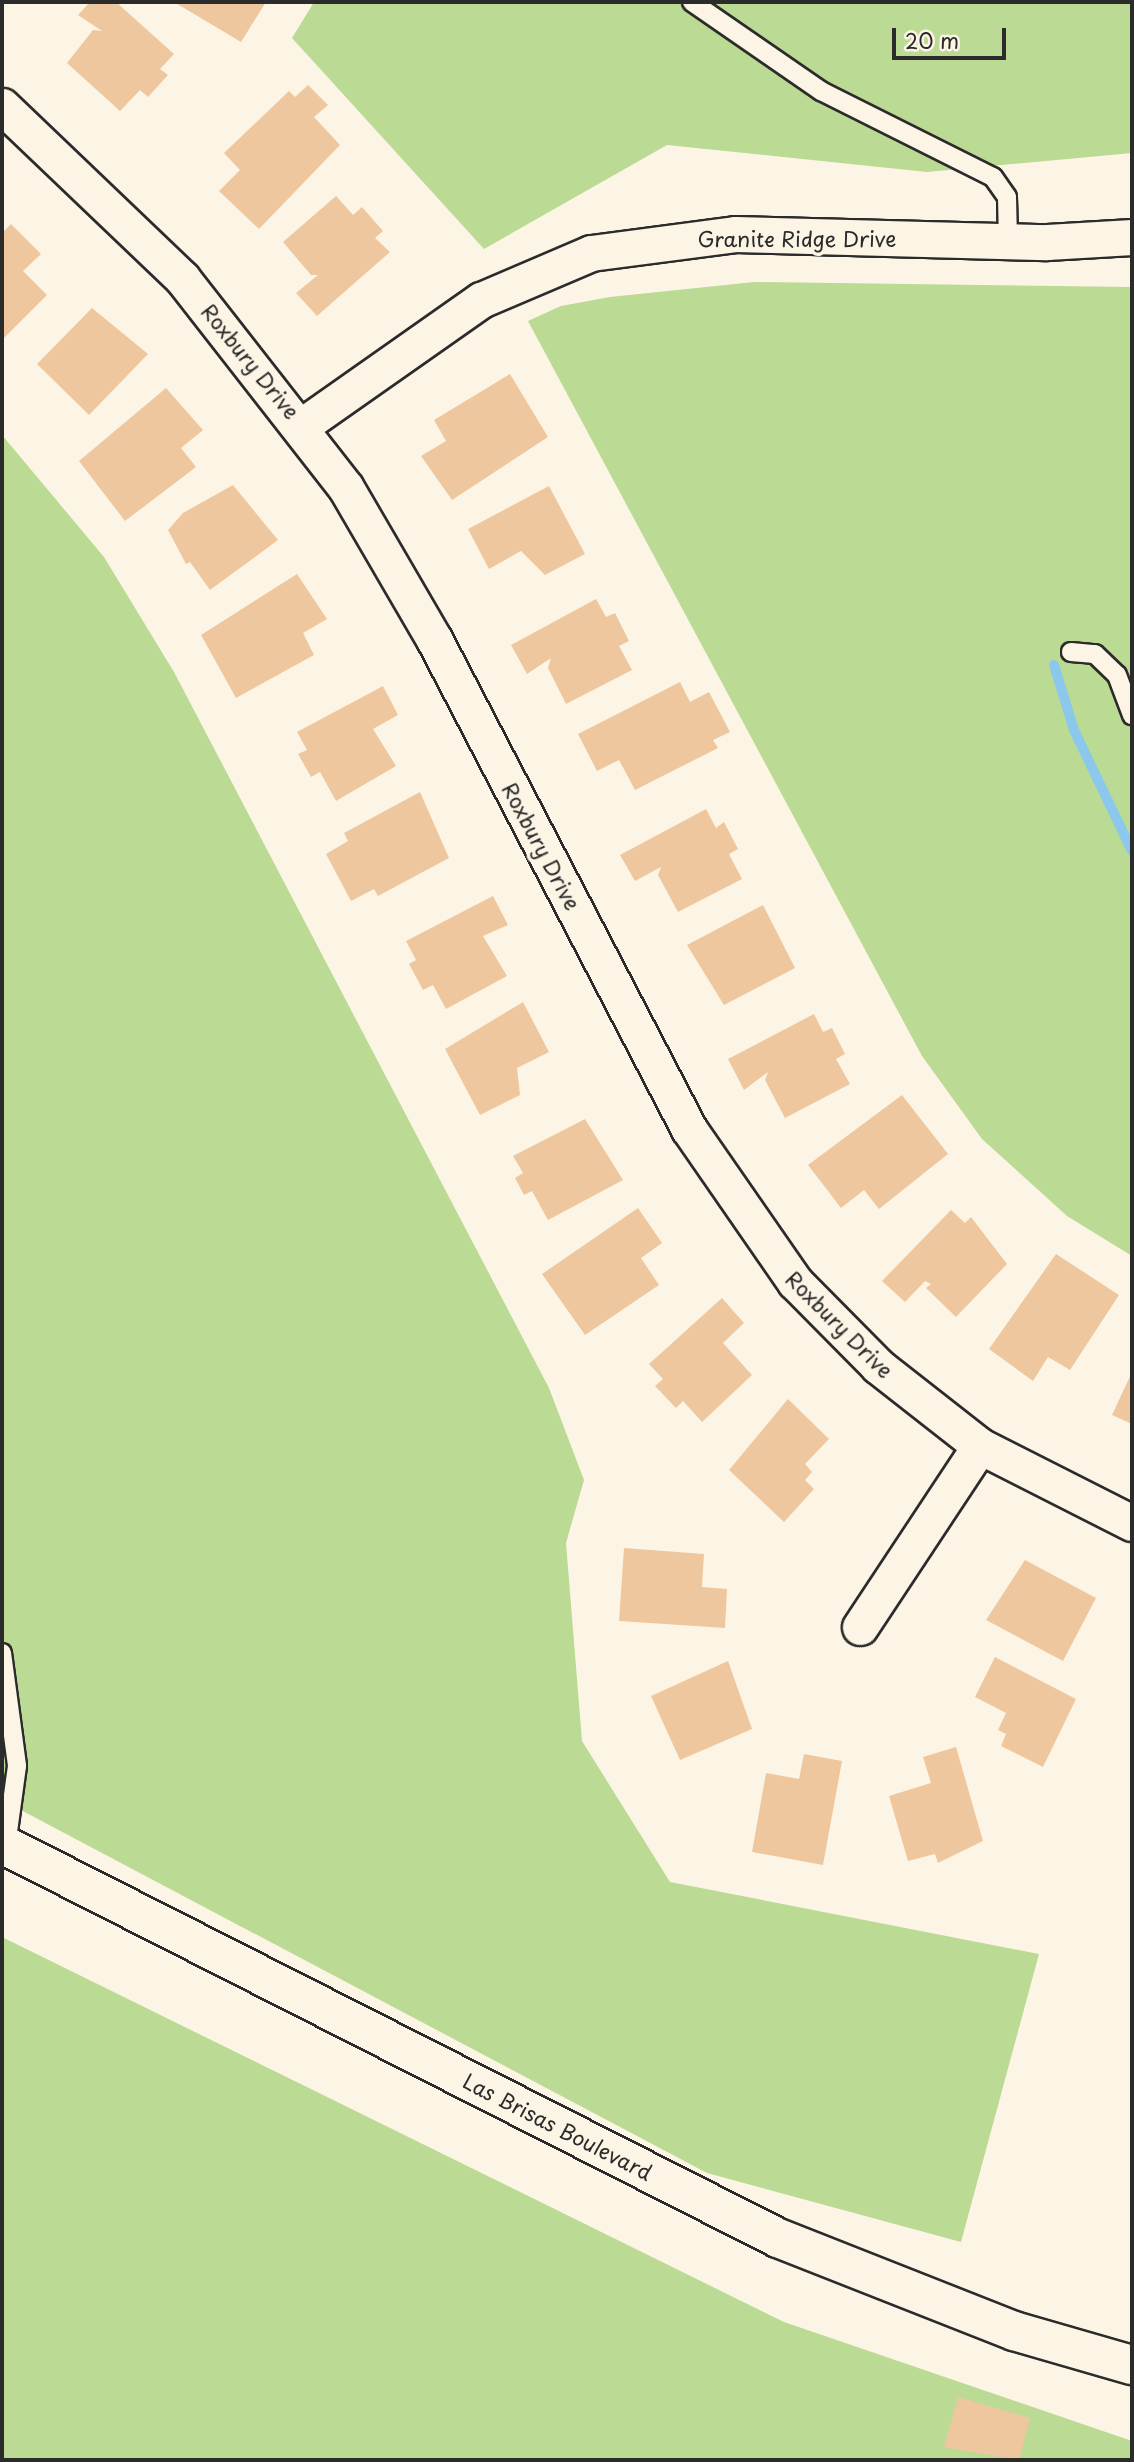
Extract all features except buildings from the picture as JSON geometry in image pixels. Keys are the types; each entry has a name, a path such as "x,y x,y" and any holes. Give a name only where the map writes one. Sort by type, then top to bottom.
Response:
{"street":[{"name":"Roxbury Drive","path":"2,106 183,278 303,425 382,545 714,1172 766,1246 839,1329 980,1446 1132,1523"},
{"name":"Granite Ridge Drive","path":"303,425 481,300 591,253 735,233 1008,241 1132,237"},
{"path":"860,1627 980,1446"},
{"name":"Las Brisas Boulevard","path":"4,1845 778,2238 988,2321 1132,2365"}],"lane":[{"path":"692,2 821,91 993,177 1007,197 1008,241"},
{"path":"1072,652 1095,654 1117,675 1132,715"},
{"path":"2,1653 17,1766 4,1845"}],"green space":[{"path":"314,2 1132,2 1132,153 927,172 667,145 484,249 292,38"},
{"path":"754,282 1132,287 1132,1256 1067,1216 982,1139 922,1056 528,321 561,306 610,297"},
{"path":"2,435 104,557 174,672 549,1388 584,1480 566,1543 582,1741 670,1882 1039,1954 961,2242 707,2173 2,1800"},
{"path":"2,1937 784,2322 1132,2441 1132,2460 2,2460"}],"waterway":[{"path":"1054,665 1074,730 1132,851"}]}
